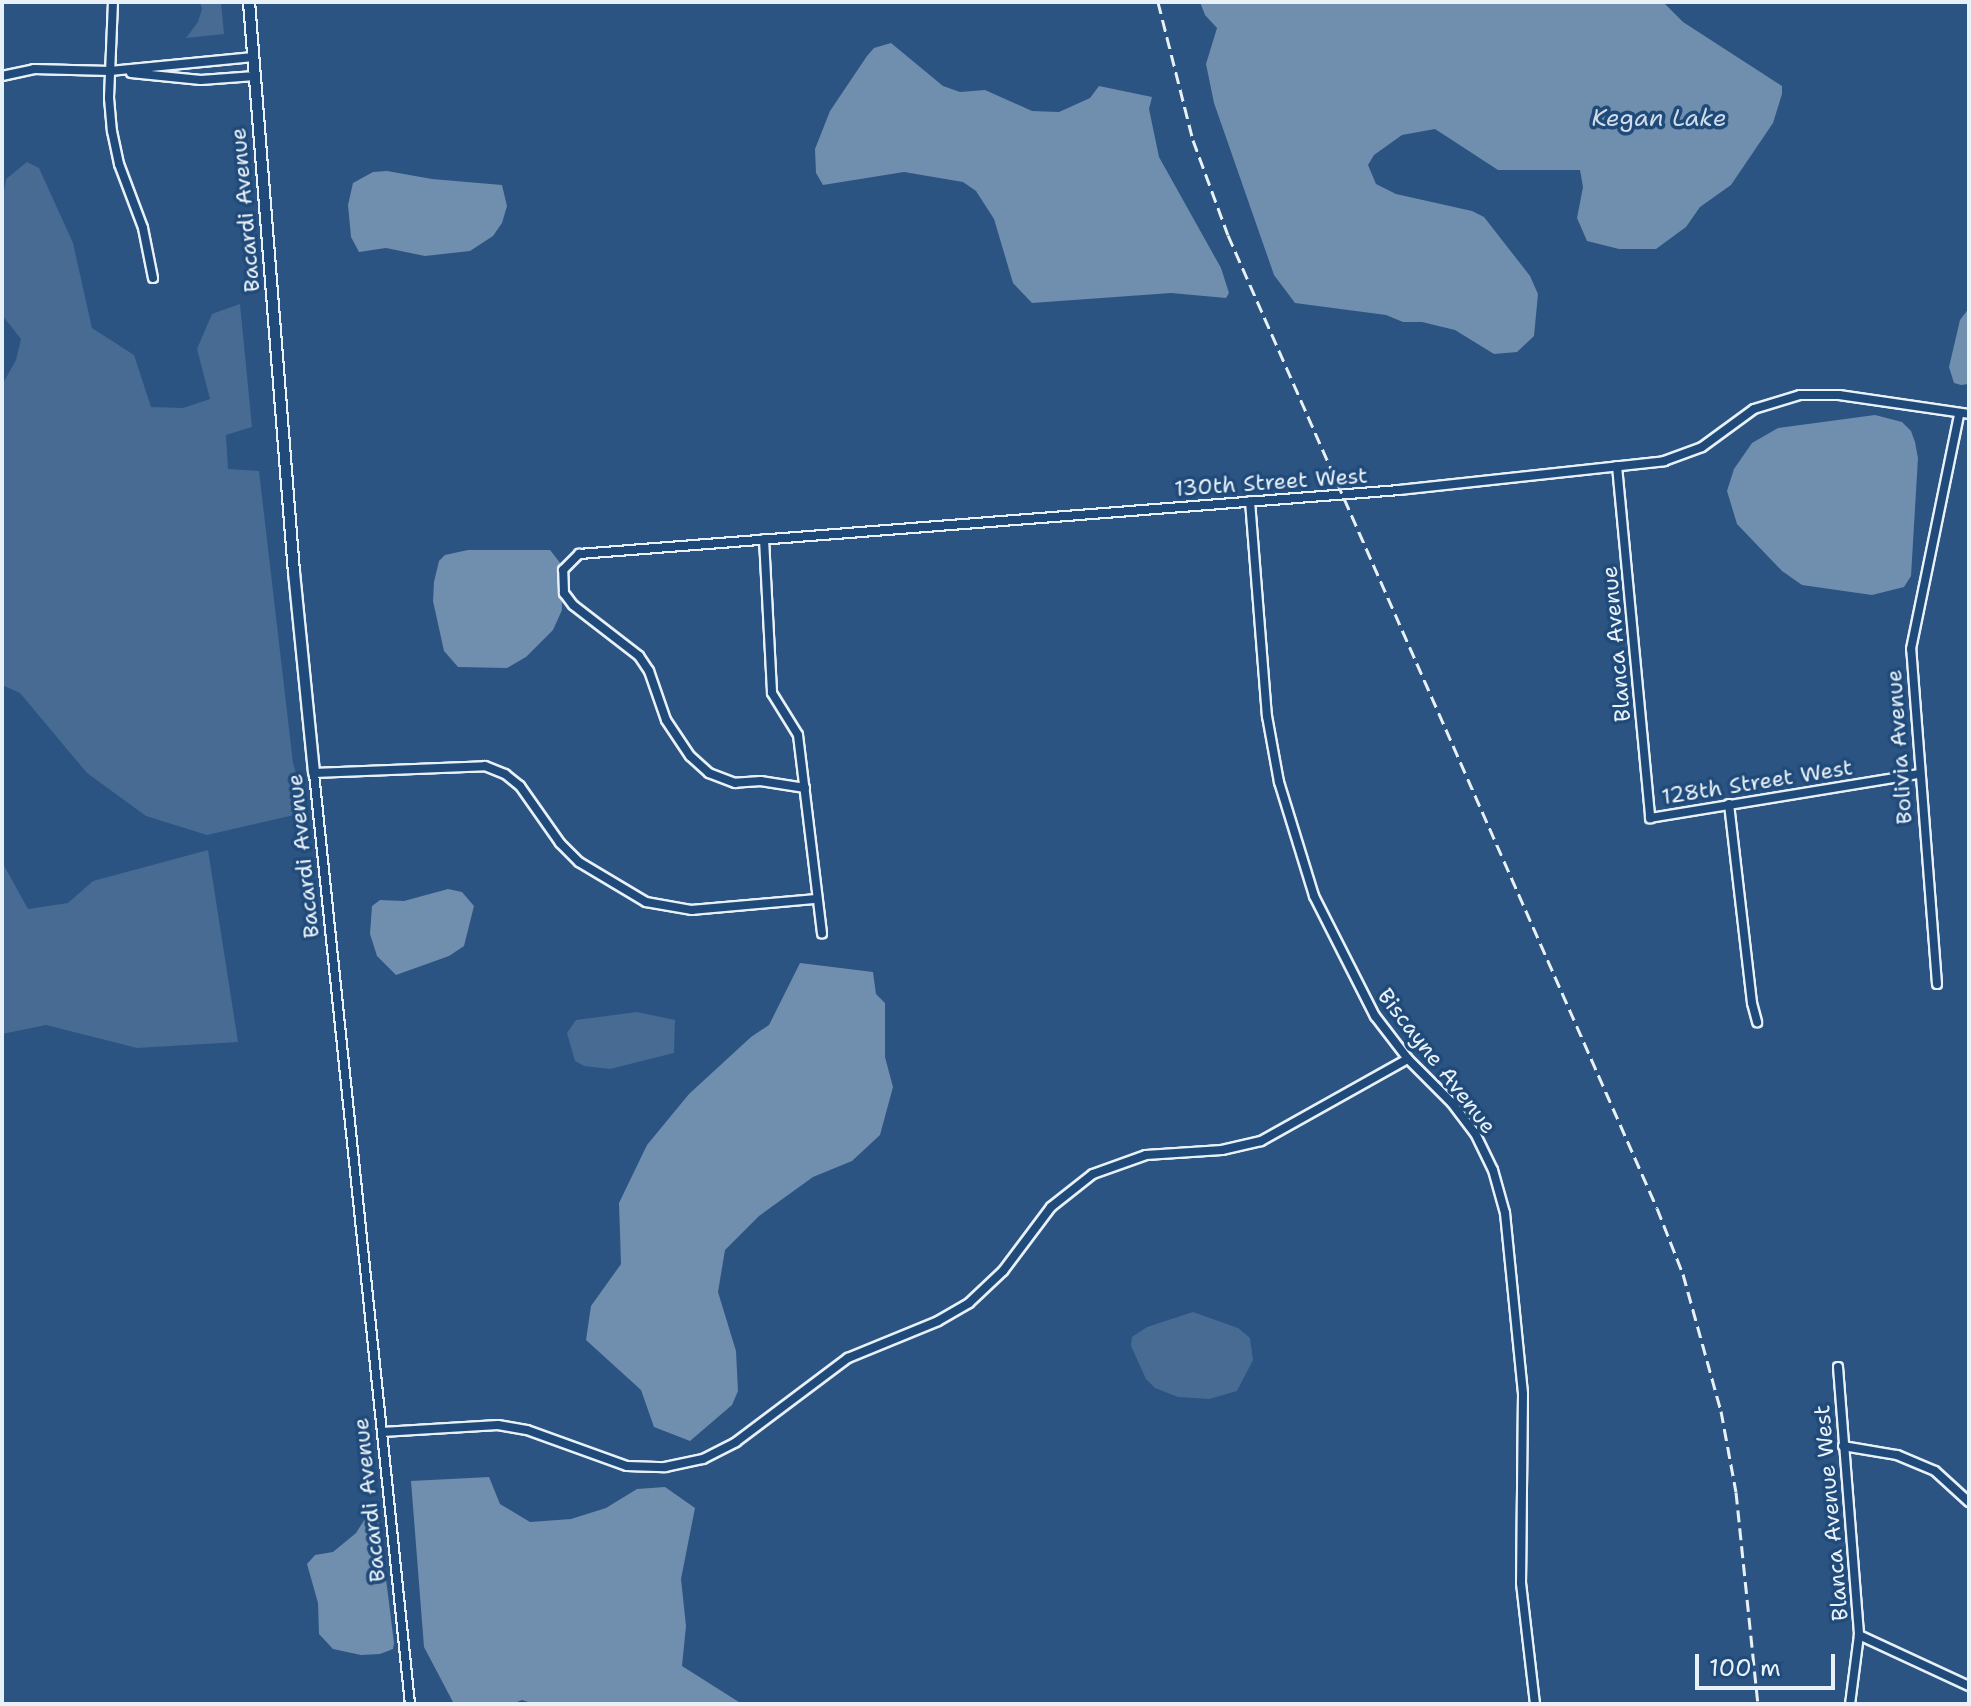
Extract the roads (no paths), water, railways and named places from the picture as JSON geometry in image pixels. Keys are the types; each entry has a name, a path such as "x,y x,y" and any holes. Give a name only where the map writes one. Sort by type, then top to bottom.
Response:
{"street":[{"path":"113,2 110,115 115,148 143,228 153,278"},
{"name":"Bacardi Avenue","path":"249,2 295,586 410,1704"},
{"path":"110,71 253,57"},
{"path":"2,76 46,68 201,80 255,76"},
{"name":"130th Street West","path":"805,788 761,781 735,783 709,773 690,756 666,720 649,671 639,656 573,605 564,593 563,570 579,554 1399,490 1617,466 1687,455 1754,409 1800,395 1839,395 1964,414"},
{"name":"Bolivia Avenue","path":"1937,984 1918,774 1911,649 1964,414"},
{"name":"Blanca Avenue","path":"1617,466 1650,818"},
{"name":"Biscayne Avenue","path":"1250,501 1267,716 1293,833 1314,896 1341,956 1375,1016 1408,1059 1452,1103 1475,1133 1493,1170 1505,1213 1523,1394 1521,1583 1535,1704"},
{"path":"764,539 772,693 798,735 822,934"},
{"path":"314,773 485,766 505,774 520,786 560,843 579,862 646,902 692,910 816,899"},
{"name":"128th Street West","path":"1650,818 1918,774"},
{"path":"1729,804 1752,1003 1757,1022"},
{"path":"382,1432 498,1425 527,1430 627,1466 665,1467 703,1459 736,1442 848,1358 938,1321 969,1303 1003,1271 1051,1207 1093,1174 1144,1155 1222,1150 1261,1141 1408,1059"},
{"name":"Blanca Avenue West","path":"1838,1367 1859,1635 1850,1704"},
{"path":"1843,1446 1897,1455 1935,1471 1969,1502"},
{"path":"1859,1635 1969,1686"}],"water":[{"name":"Kegan Lake","path":"1200,2 1663,2 1683,22 1782,86 1782,94 1773,123 1731,185 1700,207 1686,227 1656,249 1619,249 1587,241 1577,218 1583,187 1580,170 1498,170 1435,129 1402,135 1374,155 1368,165 1376,184 1396,194 1472,211 1484,217 1530,276 1538,294 1534,336 1517,352 1494,354 1455,330 1422,322 1403,322 1386,315 1295,303 1274,275 1214,103 1206,64 1217,28 1205,15"},
{"path":"891,43 943,86 960,92 985,90 1032,111 1059,112 1090,98 1099,86 1152,97 1149,109 1159,157 1221,268 1229,293 1226,298 1171,293 1032,303 1013,283 994,219 976,191 963,182 904,172 823,185 816,173 815,149 830,111 874,48"},
{"path":"387,171 432,179 502,185 507,206 502,223 493,236 470,251 425,256 386,248 359,252 351,237 348,205 353,183 373,172"},
{"path":"1969,308 1969,384 1961,385 1954,383 1949,367 1960,320"},
{"path":"1875,415 1902,422 1911,431 1915,442 1918,458 1911,576 1904,587 1872,595 1802,585 1782,571 1737,524 1727,491 1734,469 1752,443 1778,428"},
{"path":"468,550 550,550 561,564 562,610 553,630 526,657 507,668 458,667 444,651 433,601 434,582 439,561 445,555"},
{"path":"448,889 462,892 474,906 464,946 449,956 396,975 377,956 370,934 372,906 380,900 404,901"},
{"path":"800,963 873,972 876,994 885,1003 885,1057 893,1087 880,1135 852,1161 813,1177 759,1216 725,1250 718,1292 736,1351 738,1391 732,1405 690,1441 654,1427 641,1390 586,1340 591,1306 621,1264 619,1203 647,1145 689,1094 751,1037 769,1025"},
{"path":"489,1477 500,1504 530,1522 571,1519 606,1508 637,1489 665,1487 695,1508 681,1579 686,1626 682,1666 742,1704 534,1704 522,1700 512,1704 454,1704 424,1647 411,1481"},
{"path":"377,1507 394,1643 393,1649 380,1654 361,1655 333,1649 319,1634 318,1603 307,1564 315,1555 333,1552 356,1533 370,1511"}],"railway":[{"path":"1158,2 1193,140 1228,235 1657,1208 1683,1274 1721,1411 1736,1492 1758,1704"}]}
